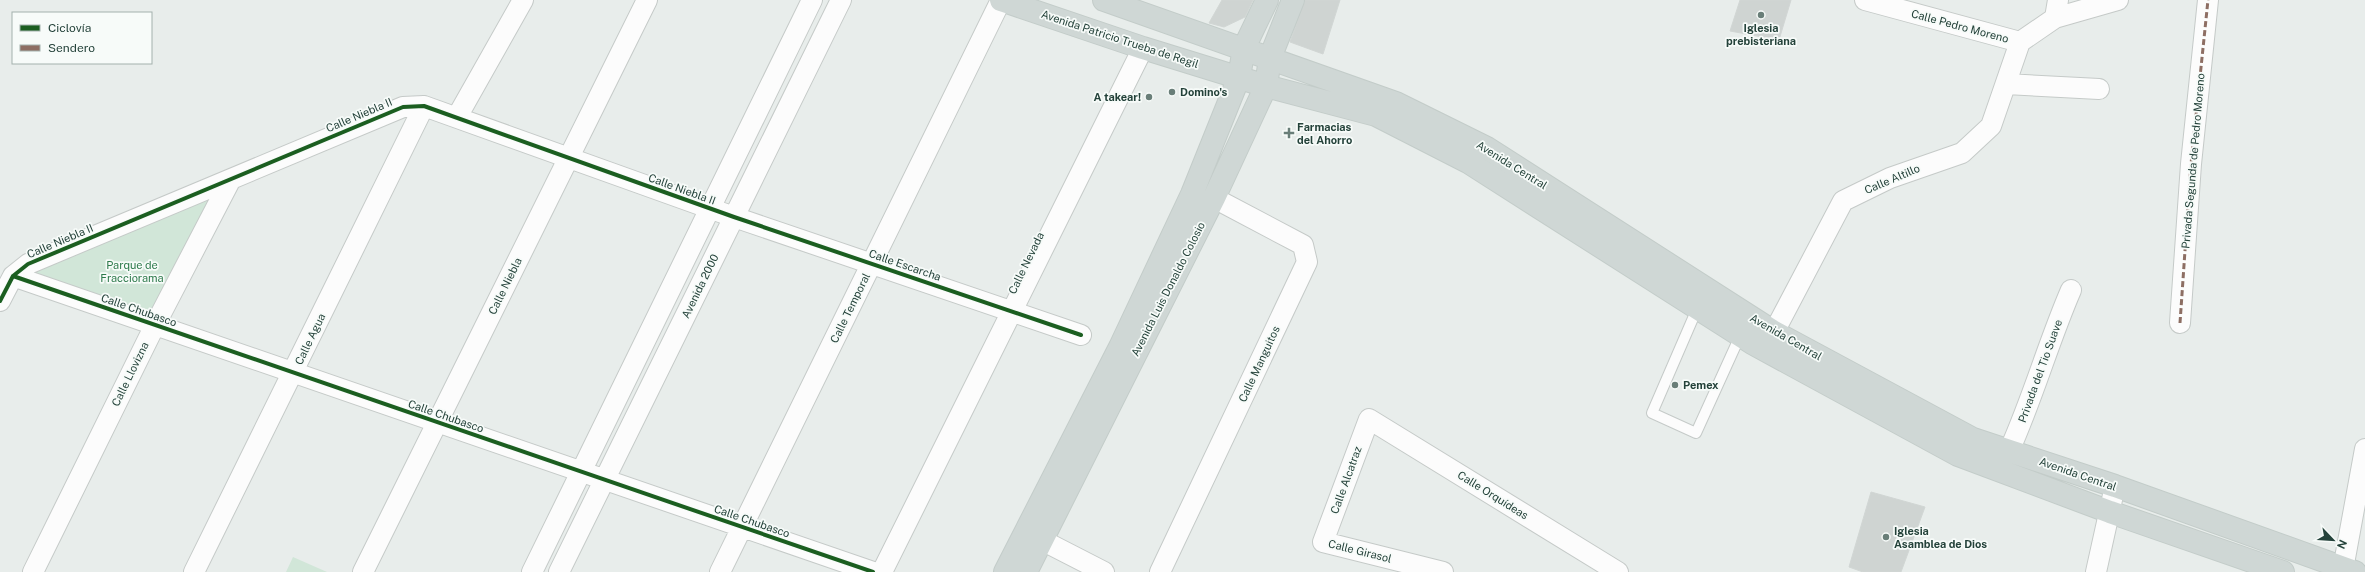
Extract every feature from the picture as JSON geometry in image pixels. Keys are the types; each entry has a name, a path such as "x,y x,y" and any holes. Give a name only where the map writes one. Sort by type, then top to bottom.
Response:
{"main road":[{"name":"Avenida Patricio Trueba de Regil","path":"1001,0 1142,48 1239,77"},
{"path":"1104,0 1244,48"},
{"path":"1005,572 1034,535 1192,194 1239,77 1244,48 1267,0"},
{"name":"Avenida Luis Donaldo Colosio","path":"1026,572 1034,535 1214,198 1266,86 1270,58 1294,0"},
{"name":"Avenida Central","path":"1244,48 1396,103 1487,148 1774,332 1973,439 2115,486 2349,570"},
{"name":"Avenida Central","path":"1239,77 1266,86 1376,115 1468,162 1740,336 1958,455 2110,512 2283,572"}],"street":[{"path":"457,117 523,0"},
{"name":"Calle Niebla","path":"363,572 647,0"},
{"name":"Avenida 2000","path":"558,572 604,480 722,213 812,0"},
{"name":"Avenida 2000","path":"532,572 581,471 722,213 841,0"},
{"name":"Calle Temporal","path":"720,572 1001,0"},
{"name":"Calle Pedro Moreno","path":"1865,0 2020,42 2056,9 2118,0"},
{"name":"Privada Segunda de Pedro Moreno","path":"2180,323 2192,164 2208,0"},
{"name":"Calle Altillo","path":"1774,332 1843,201 1890,178 1962,153 1991,126 2020,42"},
{"name":"Calle Nevada","path":"882,572 1142,48"},
{"path":"2006,84 2099,89"},
{"name":"Calle Niebla II","path":"13,276 28,264 403,107 424,106 722,213"},
{"name":"Calle Agua","path":"194,572 424,106"},
{"name":"Calle Llovizna","path":"33,572 155,325 231,179"},
{"name":"Calle Manguitos","path":"1160,572 1307,262 1303,245 1214,198"},
{"name":"Calle Escarcha","path":"722,213 1081,334"},
{"path":"0,302 13,276"},
{"name":"Calle Chubasco","path":"13,276 873,572"},
{"name":"Privada del Tio Suave","path":"2009,451 2027,412 2051,338 2071,290"},
{"name":"Calle Alcatraz","path":"1323,542 1369,419"},
{"name":"Calle Orquídeas","path":"1369,419 1618,572"},
{"path":"2349,570 2365,449"},
{"path":"2096,572 2115,486"},
{"path":"1034,535 1104,572"},
{"name":"Calle Girasol","path":"1323,542 1443,572"}],"lane":[{"path":"1698,309 1652,413 1696,433 1740,336"}],"green space":[{"name":"Parque de Fracciorama","path":"226,181 155,325 13,276"},
{"path":"293,557 327,572 286,572"}],"building":[{"path":"1222,0 1253,0 1245,17 1224,27 1209,23"},
{"path":"1305,0 1340,0 1323,54 1290,42"},
{"name":"Iglesia prebisteriana","path":"1740,0 1791,0 1779,40 1730,31"},
{"name":"Iglesia Asamblea de Dios","path":"1871,492 1925,507 1901,572 1863,572 1849,567"}],"marked path":[{"path":"2180,323 2191,164 2208,0"}],"cycle path":[{"path":"0,301 13,276 28,264 403,107 424,106 734,217 1081,335"},
{"path":"13,276 873,572"}],"place":[{"name":"Iglesia prebisteriana","path":"1761,15"},
{"name":"Domino's","path":"1172,92"},
{"name":"A takear!","path":"1149,97"},
{"name":"Farmacias del Ahorro","path":"1289,133"},
{"name":"Pemex","path":"1675,385"},
{"name":"Iglesia Asamblea de Dios","path":"1886,537"}]}
